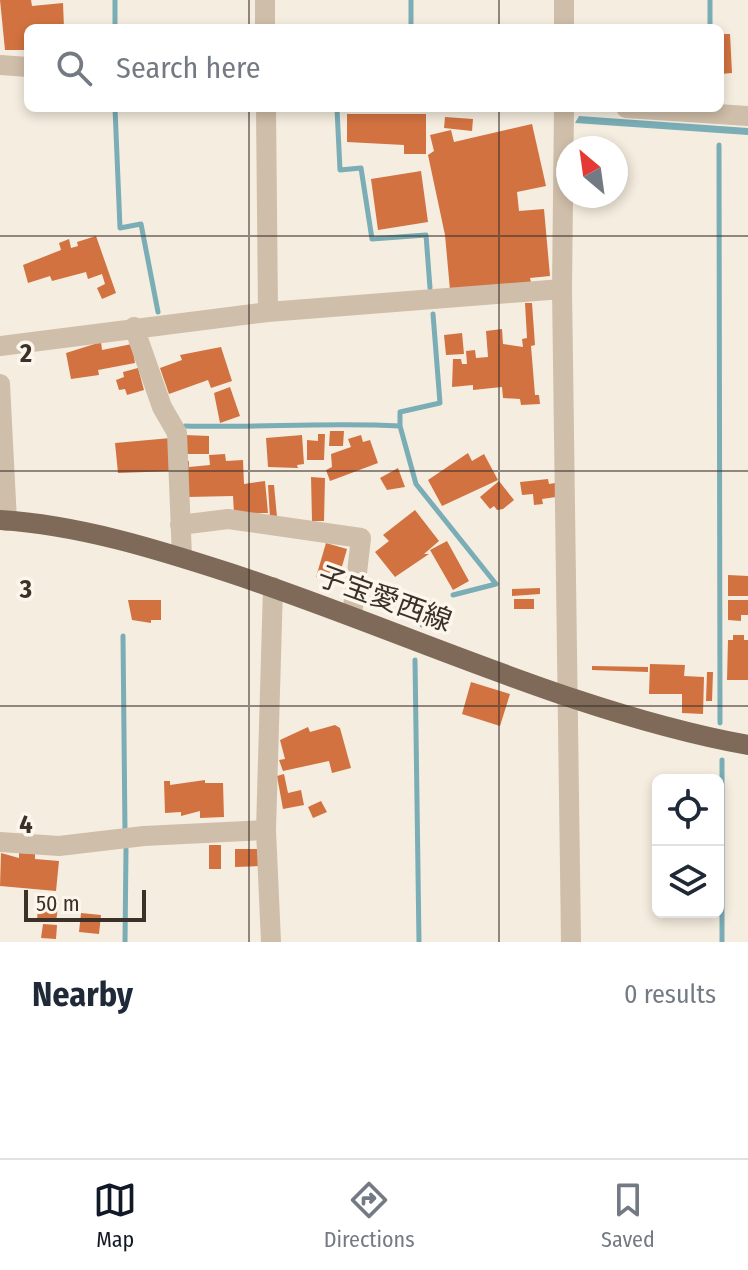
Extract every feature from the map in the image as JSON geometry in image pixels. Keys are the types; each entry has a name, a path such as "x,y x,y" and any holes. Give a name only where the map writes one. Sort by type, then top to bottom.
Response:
{"main road":[{"name":"子宝愛西線","path":"3,521 67,529 182,557 273,587 569,696 748,745"}],"street":[{"path":"265,0 265,24"},
{"path":"564,0 564,24"},
{"path":"0,65 24,67"},
{"path":"266,112 268,312"},
{"path":"564,112 562,289 571,942"},
{"path":"687,112 748,116"},
{"path":"0,346 268,312 562,289"},
{"path":"134,327 162,407 177,433 182,557"},
{"path":"0,384 3,521"},
{"path":"180,525 228,519 361,538 352,616"},
{"path":"271,942 266,830 273,587"},
{"path":"0,842 59,846 144,836 266,830"}],"water":[{"path":"579,116 748,128 748,135 575,123"}],"building":[{"path":"0,0 31,0 32,6 63,3 64,24 24,24 24,50 5,50"},
{"path":"724,34 730,34 732,73 724,74"},
{"path":"347,114 426,114 426,154 404,154 404,145 347,142"},
{"path":"445,117 473,119 472,131 444,128"},
{"path":"532,124 546,186 517,192 519,211 544,209 550,276 530,278 531,282 450,290 445,235 428,155 434,151 430,135 451,130 454,142"},
{"path":"421,171 428,222 378,230 371,179"},
{"path":"96,236 116,293 102,299 97,288 105,284 102,274 88,279 86,272 52,281 50,276 28,283 23,265 61,250 59,243 69,239 71,248 78,246 77,242"},
{"path":"525,303 532,303 535,345 531,346 535,395 539,395 540,404 521,405 520,399 503,398 502,387 473,390 473,385 452,387 453,359 461,359 462,364 467,364 466,351 475,350 476,358 488,357 486,331 502,329 503,344 523,347 522,339 527,338"},
{"path":"462,333 464,354 446,355 444,335"},
{"path":"101,342 102,350 132,344 135,363 98,370 99,375 71,379 66,353"},
{"path":"221,347 232,381 211,388 208,380 169,394 160,368 182,360 180,355"},
{"path":"138,368 144,390 127,395 125,389 119,390 116,380 124,377 123,372"},
{"path":"230,387 240,416 220,423 214,393"},
{"path":"330,431 344,431 343,446 329,446"},
{"path":"318,434 325,434 324,460 307,460 307,440 318,441"},
{"path":"185,435 209,436 209,454 185,454"},
{"path":"302,435 304,464 297,465 298,468 268,467 266,438"},
{"path":"361,435 363,442 370,440 378,463 330,481 326,470 332,467 331,454 351,447 348,439"},
{"path":"171,438 174,471 118,473 115,443"},
{"path":"468,453 472,461 484,454 498,480 442,506 428,480"},
{"path":"225,454 226,461 243,460 244,484 265,481 268,513 234,513 233,496 187,497 184,462 189,461 189,467 210,465 209,455"},
{"path":"398,468 405,487 387,490 380,478"},
{"path":"311,477 325,478 324,521 312,521"},
{"path":"548,479 549,484 555,483 556,497 542,499 543,504 534,505 533,494 522,495 520,482"},
{"path":"499,481 514,500 503,509 497,510 494,506 490,509 480,497"},
{"path":"268,485 274,485 277,517 270,518"},
{"path":"415,510 439,541 424,554 429,554 395,577 375,552 389,541 383,535"},
{"path":"447,541 469,581 453,590 430,550"},
{"path":"326,543 347,549 337,584 316,577"},
{"path":"728,575 748,576 748,596 728,596"},
{"path":"540,588 540,594 512,596 512,589"},
{"path":"514,599 534,599 534,609 514,609"},
{"path":"128,600 161,600 161,620 151,620 151,623 132,620"},
{"path":"728,600 748,600 748,615 741,615 741,621 728,620"},
{"path":"733,635 744,635 744,640 748,640 748,680 727,680 728,640 733,640"},
{"path":"650,664 685,665 684,676 704,677 703,714 682,713 682,694 649,694"},
{"path":"592,666 648,667 648,672 592,670"},
{"path":"707,672 713,672 712,701 706,701"},
{"path":"471,682 510,694 500,726 462,714"},
{"path":"335,725 340,728 351,768 332,773 329,761 283,771 279,760 285,759 280,740 308,727 310,732"},
{"path":"284,774 288,793 301,790 304,805 283,809 277,776"},
{"path":"205,780 205,783 223,783 224,817 200,818 200,811 181,816 181,812 165,813 164,781 170,781 170,785"},
{"path":"321,801 327,812 313,818 308,807"},
{"path":"209,845 221,845 221,869 209,869"},
{"path":"235,849 262,849 262,866 235,867"},
{"path":"1,853 19,858 19,853 35,854 35,859 59,861 56,891 0,886"},
{"path":"39,897 59,899 56,922 37,920"},
{"path":"81,913 101,915 99,934 79,932"},
{"path":"43,924 57,925 56,939 41,938"}],"waterway":[{"path":"115,0 115,24"},
{"path":"411,0 411,24"},
{"path":"710,0 710,24"},
{"path":"115,112 120,228 141,224 158,312"},
{"path":"337,112 340,170 361,168 372,239 426,235 430,288"},
{"path":"719,145 720,723"},
{"path":"433,314 440,403 400,412 400,426 416,484 496,584 453,595"},
{"path":"185,426 400,426"},
{"path":"422,625 429,602"},
{"path":"123,636 125,832"},
{"path":"415,660 419,942"},
{"path":"722,760 722,942"},
{"path":"125,942 126,849"}]}
